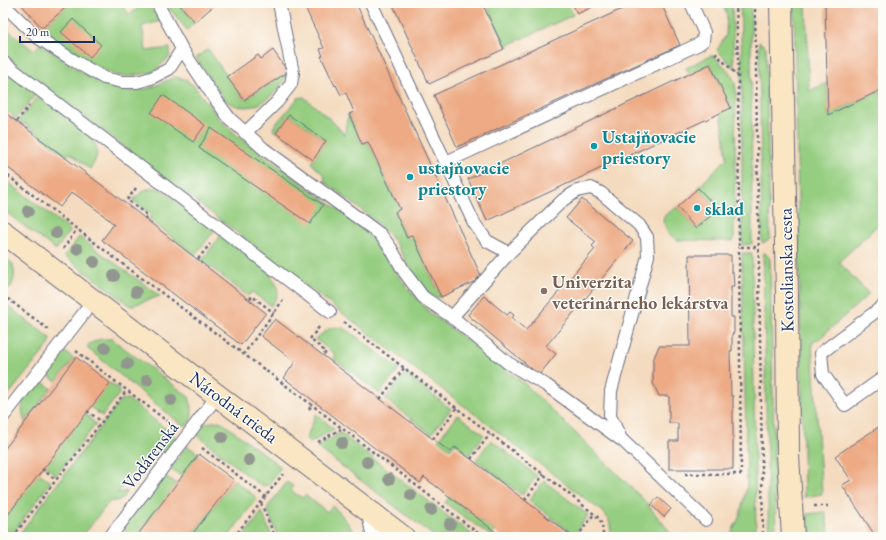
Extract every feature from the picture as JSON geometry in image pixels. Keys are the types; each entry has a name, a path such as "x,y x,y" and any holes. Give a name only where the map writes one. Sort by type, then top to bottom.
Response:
{"street":[{"name":"Kostolianska cesta","path":"781,3 787,295 788,455 793,537"},
{"name":"Národná trieda","path":"3,232 403,537"},
{"path":"373,514 378,537"}],"lane":[{"path":"156,3 182,49 230,119 245,133 380,234 390,247 405,273 423,297 452,317 508,363 546,385 621,439 706,520"},
{"path":"245,133 277,102 291,84 293,73 279,3"},
{"path":"371,3 474,223 487,241 509,253"},
{"path":"446,162 692,48 703,41 704,32 691,3"},
{"path":"3,4 37,37 104,78 122,82 137,82 152,78 169,69 182,49"},
{"path":"3,62 330,312"},
{"path":"452,317 509,253 563,200 576,191 591,188 601,193 639,225 647,236 648,256 611,391 610,416 621,439"},
{"path":"3,417 94,300"},
{"path":"883,306 821,353 823,374 845,405 883,378"},
{"name":"Vodárenská","path":"110,537 218,395"}],"path":[{"path":"658,475 741,474 738,75 736,3"},
{"path":"755,3 763,537"},
{"path":"703,41 738,75"},
{"path":"3,172 243,355 312,405 483,537"},
{"path":"140,182 127,200 148,215 145,219"},
{"path":"739,247 758,247"},
{"path":"243,355 294,285"},
{"path":"3,295 266,498"},
{"path":"250,299 252,296 274,313"},
{"path":"323,356 326,352 310,340 330,312 544,474 598,517 603,527 603,537"},
{"path":"380,399 404,368"},
{"path":"13,537 126,390"},
{"path":"309,409 312,405"},
{"path":"433,439 457,408"},
{"path":"87,410 102,421"},
{"path":"472,459 490,434"},
{"path":"3,443 7,446"},
{"path":"234,537 266,498 283,474 300,458"},
{"path":"42,469 56,480"},
{"path":"525,500 544,474"},
{"path":"261,503 275,537"},
{"path":"813,506 828,506"},
{"path":"577,537 594,514"},
{"path":"3,534 7,537"}],"green space":[{"path":"71,3 119,3 130,15 143,3 146,3 161,21 142,26 146,51 170,48 170,57 153,72 130,76 118,76 67,51 42,28"},
{"path":"165,3 178,3 195,22 187,30"},
{"path":"486,3 568,3 573,15 506,46"},
{"path":"722,3 732,3 734,68 717,50 726,35 727,15"},
{"path":"740,3 751,3 752,244 742,245 742,63"},
{"path":"794,3 806,3 809,91 827,83 828,115 883,89 883,220 839,262 869,294 820,338 812,343 822,494 804,497"},
{"path":"3,26 34,51 40,44 89,77 109,86 130,91 150,88 175,77 185,79 194,86 219,119 239,137 358,224 371,238 406,286 430,313 525,384 643,499 674,537 609,537 610,524 604,513 3,54"},
{"path":"759,42 766,47 770,238 768,241 762,243"},
{"path":"208,49 244,100 288,72 277,89 270,97 262,102 253,106 244,107 234,105 223,98 196,58"},
{"path":"710,56 714,56 728,71 735,83 736,89 734,241 677,240 668,233 663,221 664,216 677,207 696,229 718,209 698,188 727,158 721,112 731,107 710,64 689,74 686,68"},
{"path":"3,69 36,94 16,118 3,108"},
{"path":"38,96 87,133 94,142 97,154 96,159 90,169 70,153 67,156 19,120"},
{"path":"304,97 332,121 345,135 349,114 362,144 368,142 400,209 395,212 406,238 412,235 441,297 435,297 424,289 394,241 378,224 324,181 325,176 311,163 326,141 289,115 276,133 273,130 274,126 298,98"},
{"path":"3,178 70,230 56,250 3,210"},
{"path":"153,188 160,189 215,230 195,255 149,219 152,215 133,200 144,190"},
{"path":"221,235 270,274 277,286 278,293 271,306 252,292 248,296 202,260"},
{"path":"79,237 160,296 131,306 64,256"},
{"path":"742,253 752,253 756,537 729,537 739,518 747,486"},
{"path":"763,253 765,253 770,259 776,537 769,537"},
{"path":"3,256 13,264 14,270 14,279 11,287 6,289 3,288"},
{"path":"3,302 51,339 49,345 5,399 3,397"},
{"path":"339,327 349,331 399,369 380,394 333,358 335,354 315,339 330,328"},
{"path":"100,339 112,339 189,397 192,409 190,422 187,425 182,425 87,348 89,344"},
{"path":"60,348 74,359 56,381 42,371"},
{"path":"405,374 451,409 431,434 385,399"},
{"path":"36,378 51,388 25,422 22,409 24,398"},
{"path":"110,383 119,389 119,394 102,416 90,407"},
{"path":"128,399 177,438 168,451 147,454 117,493 127,491 121,500 109,502 82,537 17,537 121,400"},
{"path":"85,414 96,424 56,475 45,466"},
{"path":"316,414 334,429 310,443 306,439"},
{"path":"458,415 484,435 469,455 455,443 450,449 438,440"},
{"path":"220,421 281,467 268,485 262,486 257,483 196,434 202,425"},
{"path":"340,433 475,537 435,537 317,447"},
{"path":"491,440 537,476 522,495 476,460"},
{"path":"187,446 199,454 182,477 170,468"},
{"path":"39,473 51,482 12,534 3,528 3,521"},
{"path":"164,475 177,484 136,537 122,528"},
{"path":"234,480 257,498 228,537 190,537"},
{"path":"544,481 588,515 574,535 529,500"},
{"path":"287,482 293,486 290,490 302,498 305,495 327,512 332,506 340,513 358,537 278,537 267,508"},
{"path":"449,497 495,531 491,536 445,503"},
{"path":"262,512 272,537 243,537"},
{"path":"825,512 830,537 810,537 807,514"}],"building":[{"path":"20,3 71,3 42,28"},
{"path":"178,3 217,3 195,22"},
{"name":"ustajňovacie priestory","path":"303,3 356,3 482,278 441,297 412,235 407,238 395,212 400,209 368,142 362,144 349,114 354,112 346,93 341,95 336,85 335,86 321,56 323,56 320,49 324,48"},
{"path":"392,3 482,3 504,49 429,84"},
{"path":"572,3 601,3 577,14"},
{"path":"635,3 661,3 680,45 457,147 434,95"},
{"path":"825,3 875,3 883,11 883,89 828,115"},
{"path":"73,19 101,45 90,57 61,32"},
{"path":"273,50 288,72 244,100 227,77 258,55 261,59"},
{"name":"Ustajňovacie priestory","path":"710,64 731,108 487,221 468,179"},
{"path":"163,95 205,125 193,142 151,113"},
{"path":"3,111 111,192 266,313 241,345 102,240 114,224 97,210 72,192 60,207 3,164"},
{"path":"289,115 326,141 313,160 276,133"},
{"path":"211,128 323,205 310,224 199,148"},
{"name":"sklad","path":"698,188 718,209 696,229 677,207"},
{"path":"582,199 633,241 546,346 556,354 539,375 468,315 484,296 507,315 510,312 514,315 512,318 526,330 595,249 592,246 596,242 566,218"},
{"path":"689,255 731,255 731,272 733,272 734,287 731,287 731,317 734,317 734,333 732,334 732,351 730,351 731,396 733,396 733,469 669,469 669,441 678,441 678,423 669,423 669,396 659,396 653,383 653,360 659,346 690,346"},
{"path":"275,319 450,452 455,447 573,537 502,537 424,477 420,483 284,378 295,362 261,336"},
{"path":"76,357 110,383 3,521 3,451"},
{"path":"883,424 883,537 876,537 842,485 851,480 835,456"},
{"path":"199,454 234,480 190,537 136,537"},
{"path":"658,497 671,509 664,517 651,505"}],"place":[{"name":"Ustajňovacie priestory","path":"594,146"},
{"name":"ustajňovacie priestory","path":"410,177"},
{"name":"sklad","path":"697,208"},
{"name":"Univerzita veterinárneho lekárstva","path":"544,291"}]}
